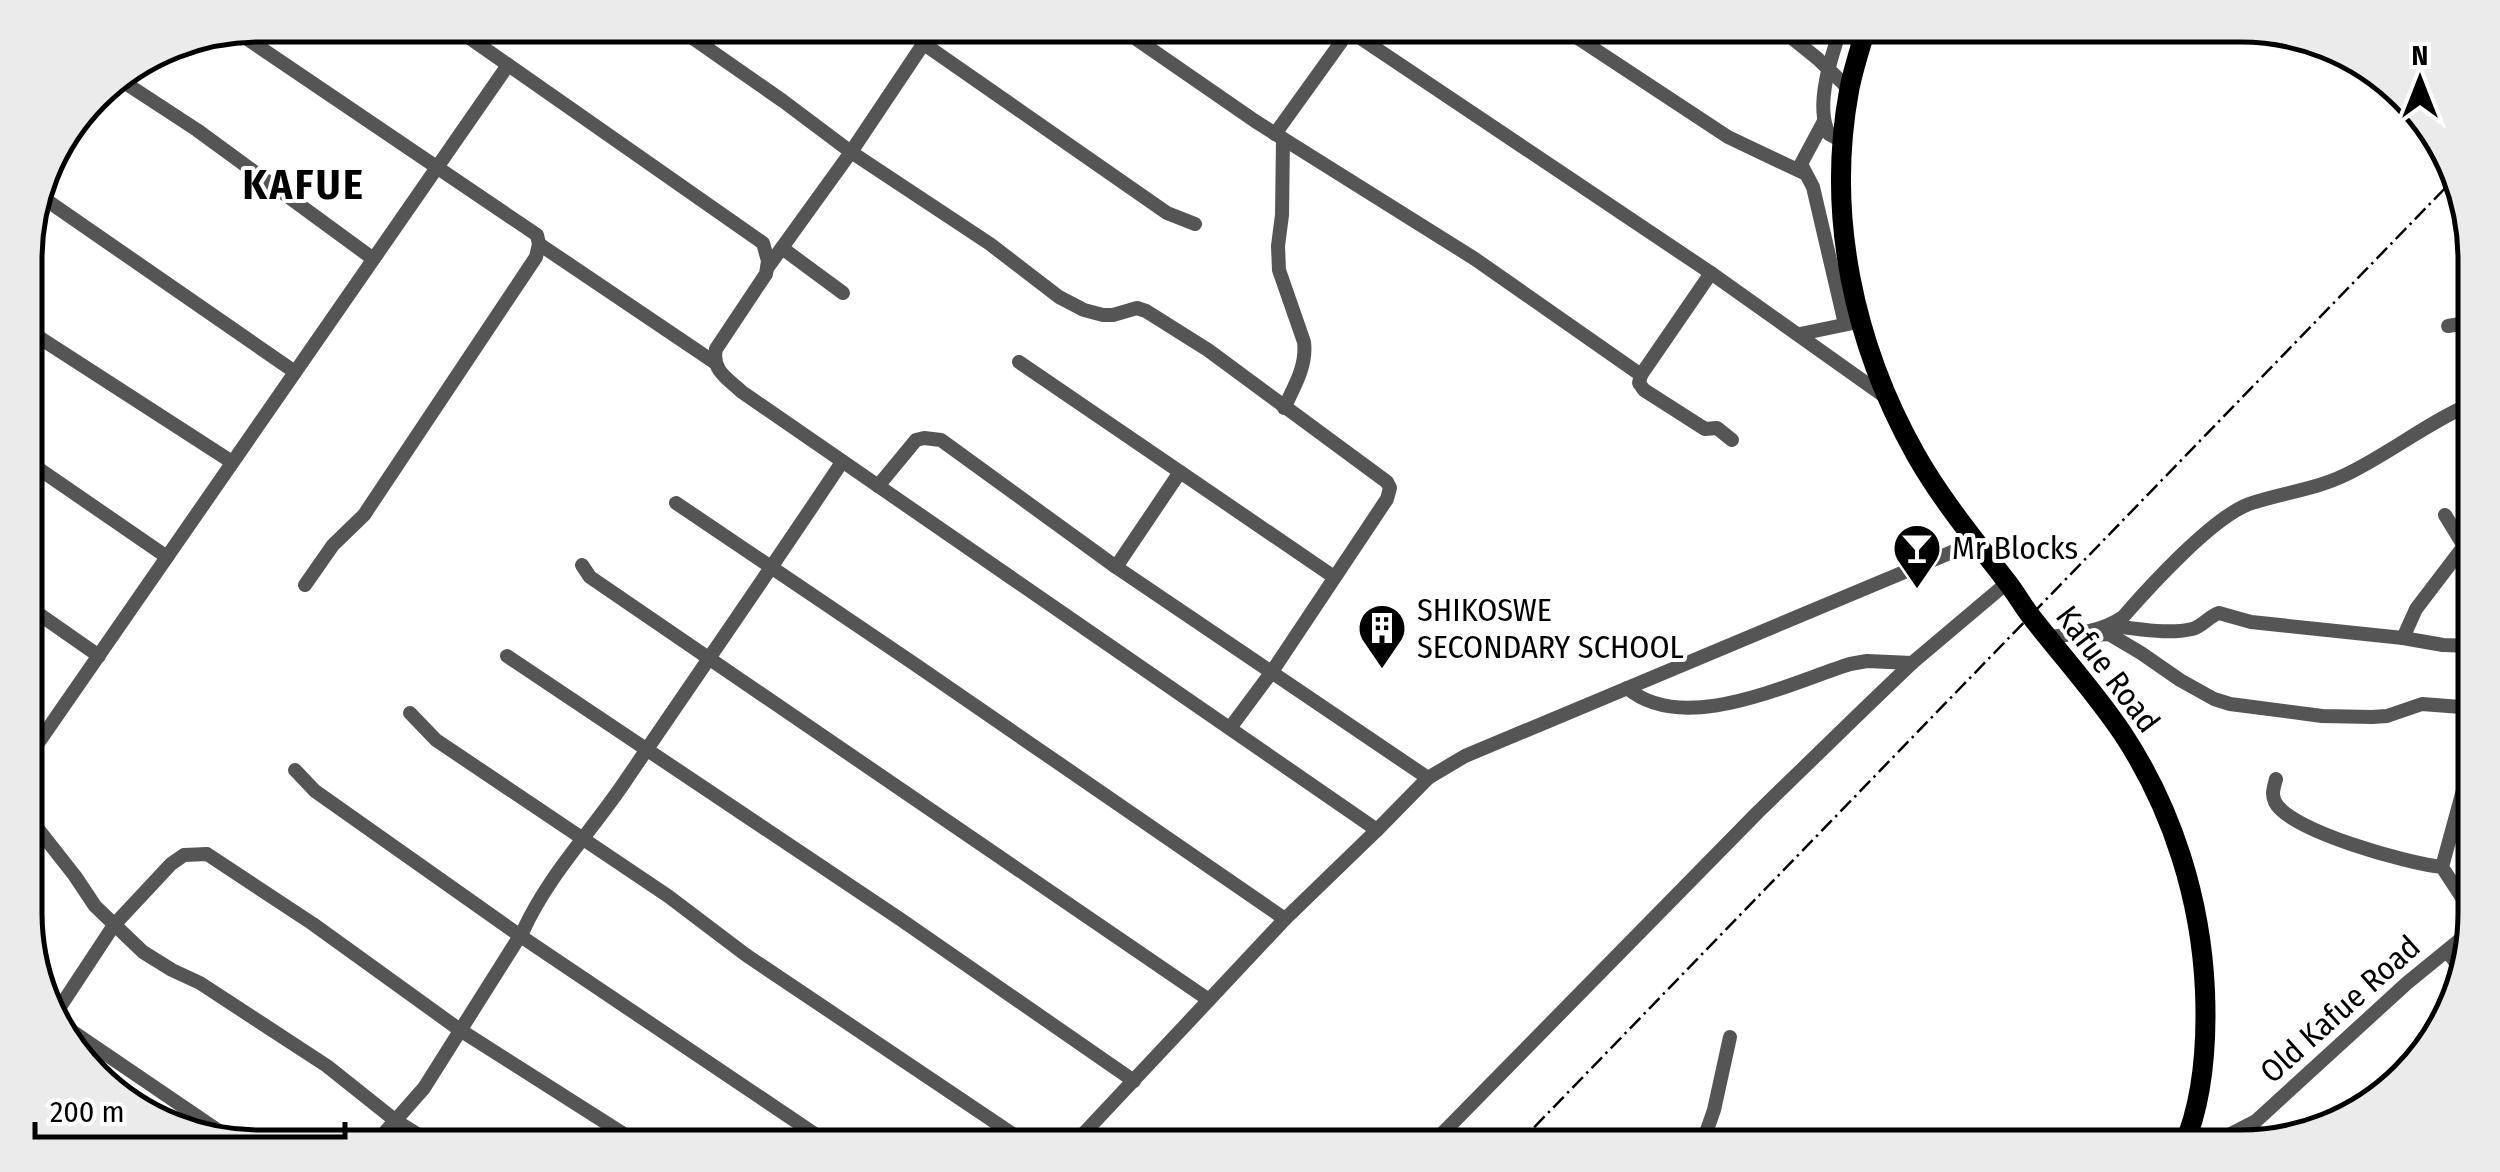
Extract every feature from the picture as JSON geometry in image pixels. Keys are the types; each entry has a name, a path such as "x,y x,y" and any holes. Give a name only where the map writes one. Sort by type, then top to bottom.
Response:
{"highway":[{"name":"Kafue Road","path":"1862,42 1850,89 1842,190 1852,323 1917,457 2030,615 2058,636 2130,746 2164,812 2188,879 2202,949 2205,1054 2188,1129"}],"street":[{"path":"475,42 763,242 767,268"},
{"path":"698,42 850,152 963,225 1059,297 1084,310 1103,314 1138,308 1146,311 1208,350 1384,478 1390,488 1387,499 1230,728"},
{"path":"714,362 716,349 767,268 925,42"},
{"path":"939,42 1168,213 1196,224"},
{"path":"1141,42 1279,136 1475,259 1641,376"},
{"path":"1284,408 1306,354 1279,270 1279,136 1336,42"},
{"path":"1367,42 1711,273 1888,398"},
{"path":"1584,42 1728,137 1804,172"},
{"path":"1797,42 1850,89"},
{"path":"1836,42 1827,66 1824,120 1829,134 1844,142"},
{"path":"252,43 537,234 539,244 536,257 364,515 333,545 305,585"},
{"path":"42,737 508,65"},
{"path":"130,86 197,130 372,258"},
{"path":"1800,334 1852,323 1814,187 1802,164 1824,120"},
{"path":"50,203 295,372"},
{"path":"539,244 714,362 742,392 774,416 1377,830"},
{"path":"782,248 843,293"},
{"path":"1711,273 1639,383 1705,429 1717,428 1732,440"},
{"path":"2448,326 2458,324"},
{"path":"43,340 232,462"},
{"path":"1019,362 1334,577"},
{"path":"2110,626 2192,546 2235,511 2344,475 2458,412"},
{"path":"878,486 916,440 940,440 1116,567 1428,778"},
{"path":"388,1130 424,1088 549,882 646,750 842,462"},
{"path":"43,471 167,557"},
{"path":"1116,567 1180,472"},
{"path":"676,504 1286,920"},
{"path":"2445,515 2458,530"},
{"path":"1088,1130 1286,920 1428,778 1464,756 1976,542"},
{"path":"2403,638 2416,608 2458,556"},
{"path":"582,565 590,577 1210,1000"},
{"path":"1445,1129 1758,812 1912,663 2008,582"},
{"path":"2058,636 2110,626 2167,632 2192,629 2219,612 2251,622 2458,645"},
{"path":"42,616 99,656"},
{"path":"2058,636 2109,634 2180,680 2230,704 2372,718 2422,704 2458,707"},
{"path":"507,656 1134,1081"},
{"path":"1627,688 1652,704 1697,709 1759,694 1850,664 1912,663"},
{"path":"410,713 436,740 1006,1130"},
{"path":"296,770 315,790 520,935 808,1130"},
{"path":"2276,779 2272,793 2275,803 2296,822 2364,849 2442,868 2458,892"},
{"path":"2442,868 2458,809"},
{"path":"42,835 95,906 154,960 200,982 327,1066 410,1130"},
{"path":"63,1003 114,926 177,859 207,854 313,924 460,1030 617,1130"},
{"name":"Old Kafue Road","path":"2240,1129 2256,1121 2455,943"},
{"path":"2446,951 2452,959"},
{"path":"1707,1129 1730,1037"},
{"path":"84,1039 206,1123"}],"railway":[{"path":"1532,1129 2445,188"}],"place":[{"name":"Mr Blocks","path":"1917,590"},
{"name":"SHIKOSWE SECONDARY SCHOOL","path":"1382,670"}],"district":[{"name":"KAFUE","path":"304,184"}]}
